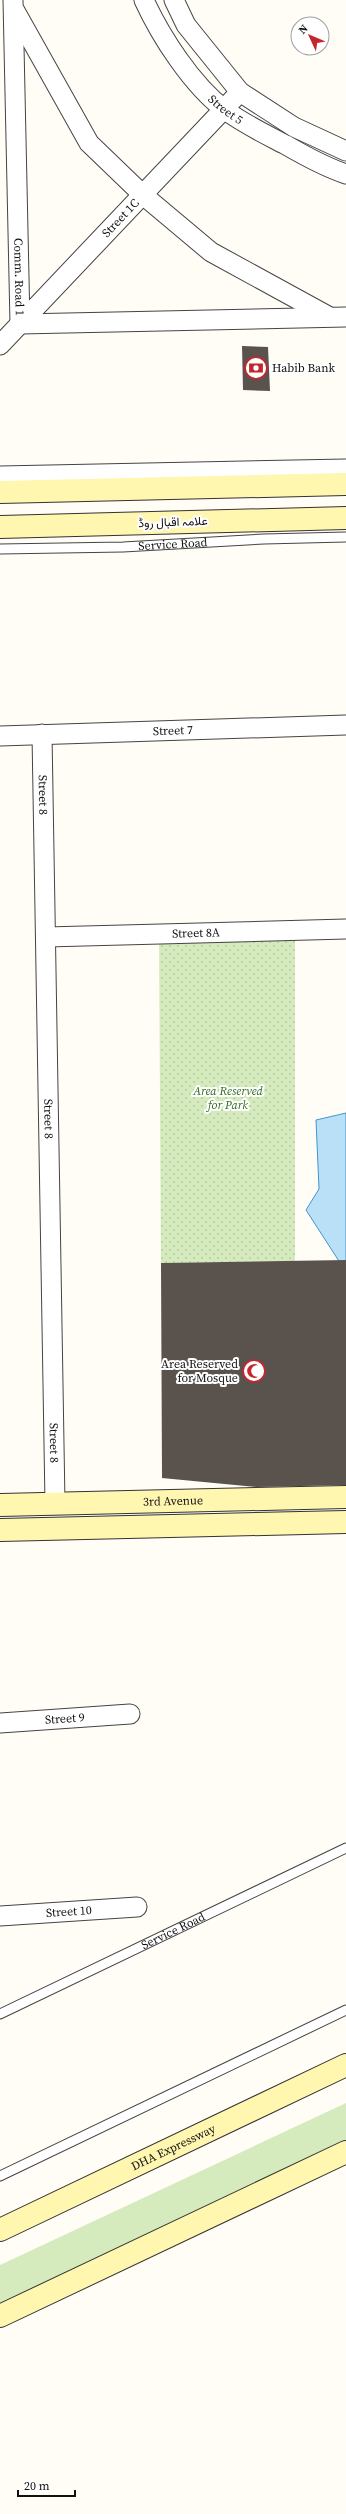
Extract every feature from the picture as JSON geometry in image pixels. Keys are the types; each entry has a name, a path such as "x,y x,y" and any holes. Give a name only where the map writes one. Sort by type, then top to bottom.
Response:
{"main road":[{"path":"0,492 346,484"},
{"name":"علامہ اقبال روڈ","path":"0,527 346,518"},
{"name":"3rd Avenue","path":"0,1505 346,1497"},
{"name":"3rd Avenue","path":"0,1530 346,1522"},
{"name":"DHA Expressway","path":"0,2230 346,2065"},
{"path":"0,2316 346,2152"}],"street":[{"name":"Street 5","path":"144,0 154,20 199,85 224,109 305,156 346,174"},
{"name":"Street 5","path":"174,0 186,25 240,92 294,127 346,151"},
{"path":"13,4 89,143 143,195 211,252 338,317"},
{"name":"Comm. Road 1","path":"13,4 20,324 338,317"},
{"name":"Street 1C","path":"0,345 240,92"},
{"path":"0,476 346,469"},
{"name":"Street 7","path":"0,736 346,725"},
{"name":"Street 8","path":"42,734 55,1503"},
{"name":"Street 8A","path":"46,937 346,930"},
{"name":"Street 9","path":"0,1723 130,1714"},
{"name":"Street 10","path":"0,1916 137,1907"}],"lane":[{"name":"Service Road","path":"0,549 124,547 264,539 346,537"},
{"name":"Service Road","path":"0,2014 346,1848"},
{"path":"0,2176 346,2010"}],"green space":[{"name":"Area Reserved for Park","path":"295,931 295,1261 161,1263 159,934"},
{"path":"346,2103 346,2142 0,2304 0,2265"}],"water":[{"path":"346,1113 346,1272 306,1210 319,1189 316,1120"}],"building":[{"name":"Habib Bank","path":"242,346 268,347 270,391 243,390"},
{"name":"Area Reserved for Mosque","path":"346,1260 346,1485 257,1487 162,1478 161,1263"}],"place":[{"name":"Habib Bank","path":"256,368"},
{"name":"Area Reserved for Mosque","path":"254,1371"}]}
